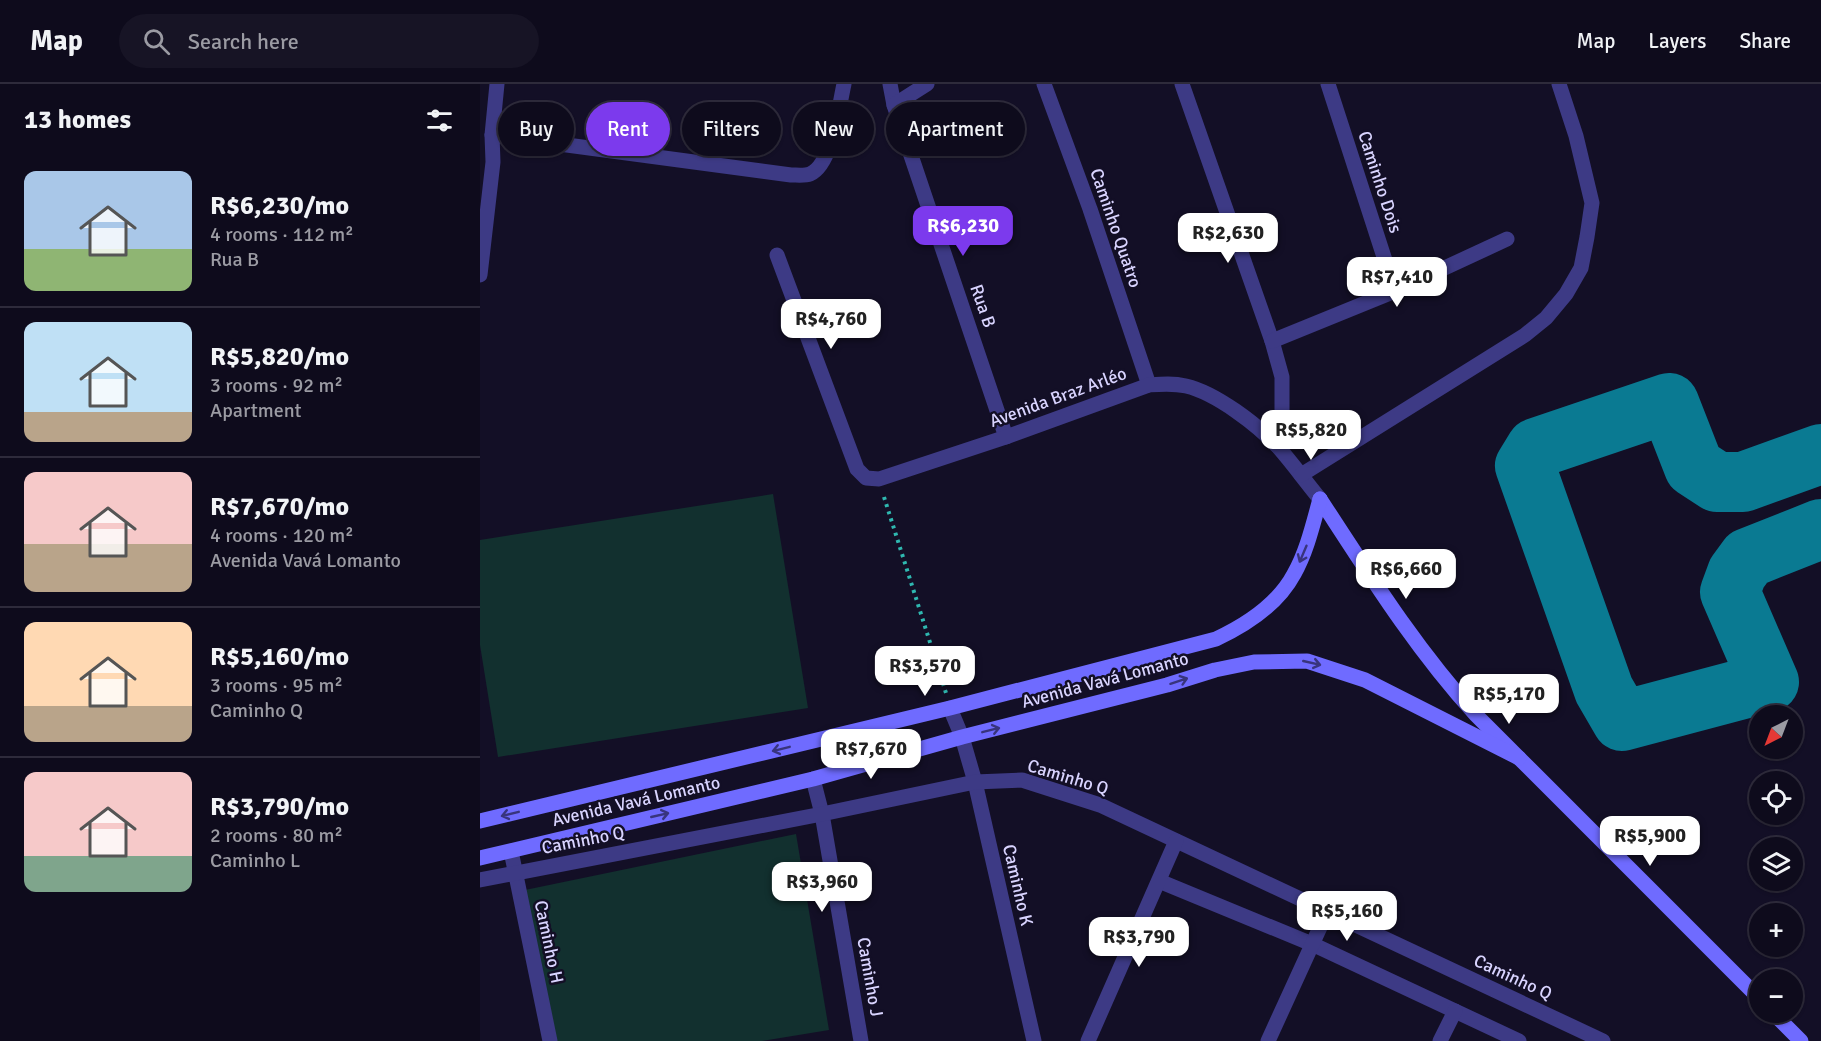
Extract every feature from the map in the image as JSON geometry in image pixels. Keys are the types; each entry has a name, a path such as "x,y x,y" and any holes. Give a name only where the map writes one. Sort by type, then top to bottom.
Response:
{"street":[{"path":"480,274 493,162 492,135 497,84"},
{"path":"492,135 791,175 810,174 821,166 830,147 844,84"},
{"name":"Rua B","path":"891,84 894,102"},
{"path":"899,102 927,84"},
{"name":"Caminho Quatro","path":"1044,84 1090,209 1149,385"},
{"path":"1182,84 1272,341 1282,377 1282,417 1277,446"},
{"name":"Caminho Dois","path":"1328,84 1395,291"},
{"path":"1300,475 1525,335 1546,318 1566,294 1581,268 1592,203 1576,136 1559,84"},
{"path":"480,153 493,162"},
{"name":"Rua B","path":"911,156 1006,437"},
{"path":"1272,341 1395,291 1507,239"},
{"path":"777,255 861,475 872,480 879,479"},
{"name":"Avenida Braz Arléo","path":"879,479 1006,437 1149,385 1171,384 1189,387 1211,396 1245,418 1277,446 1320,499"},
{"path":"1320,499 1424,654 1449,686 1749,988"},
{"name":"Avenida Vavá Lomanto","path":"480,821 950,708 1216,639 1240,627 1276,598 1294,576 1307,545 1320,499"},
{"name":"Avenida Vavá Lomanto","path":"480,858 813,779 962,737 1167,685 1215,670 1254,662 1307,661 1365,680 1519,758"},
{"name":"Caminho K","path":"950,708 962,737 975,782 1034,1041"},
{"name":"Caminho J","path":"813,779 822,814 861,1041"},
{"name":"Caminho Q","path":"480,880 975,782 1022,780 1100,805 1603,1041"},
{"path":"1088,1041 1176,841"},
{"name":"Caminho H","path":"511,851 550,1041"},
{"path":"1159,881 1312,944 1519,1041"},
{"path":"1268,1041 1327,912"},
{"path":"1440,1041 1455,1011"},
{"path":"1783,1023 1800,1041"}],"path":[{"path":"879,479 950,708"}],"green space":[{"path":"773,494 808,708 498,757 480,645 480,540"},
{"path":"796,834 829,1030 762,1041 557,1041 525,890"}],"taxiway":[{"path":"1821,454 1743,482 1717,482 1694,467 1669,403 1536,448 1525,466 1604,690 1622,721 1769,682 1730,592 1737,573 1748,558 1821,529"}]}
